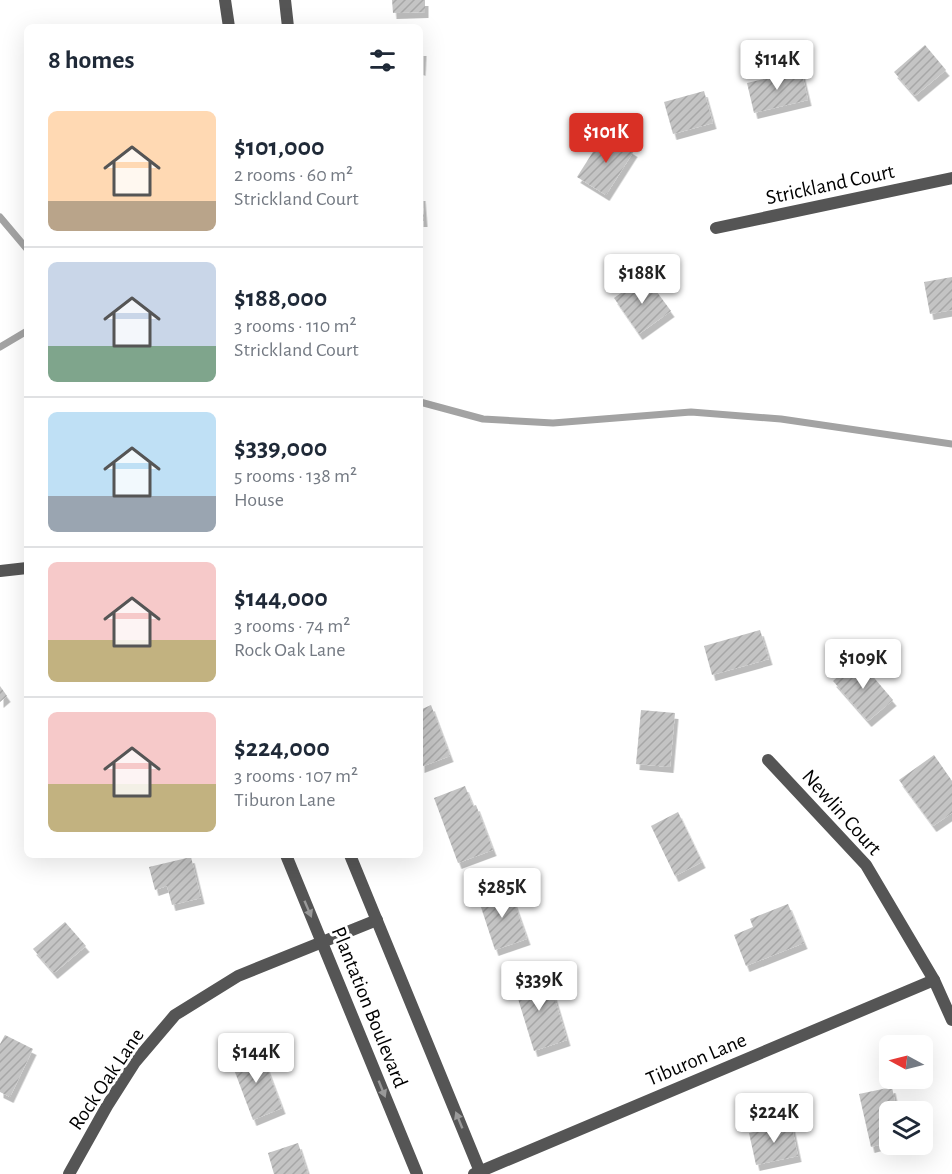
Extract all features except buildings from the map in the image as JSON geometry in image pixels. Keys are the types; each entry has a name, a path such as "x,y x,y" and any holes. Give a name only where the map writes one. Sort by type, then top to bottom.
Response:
{"street":[{"path":"225,0 228,24"},
{"path":"285,0 288,24"},
{"name":"Strickland Court","path":"716,228 952,178"},
{"path":"0,571 24,568"},
{"name":"Newlin Court","path":"768,760 866,864 934,980 952,1020"},
{"name":"Plantation Boulevard","path":"287,858 417,1174"},
{"name":"Plantation Boulevard","path":"351,858 478,1173"},
{"name":"Rock Oak Lane","path":"69,1174 135,1062 175,1015 238,976 377,920"},
{"name":"Tiburon Lane","path":"478,1173 934,980"}],"waterway":[{"path":"0,217 24,245"},
{"path":"0,347 24,333"},
{"path":"423,403 483,419 553,423 691,412 781,419 952,444"}]}
